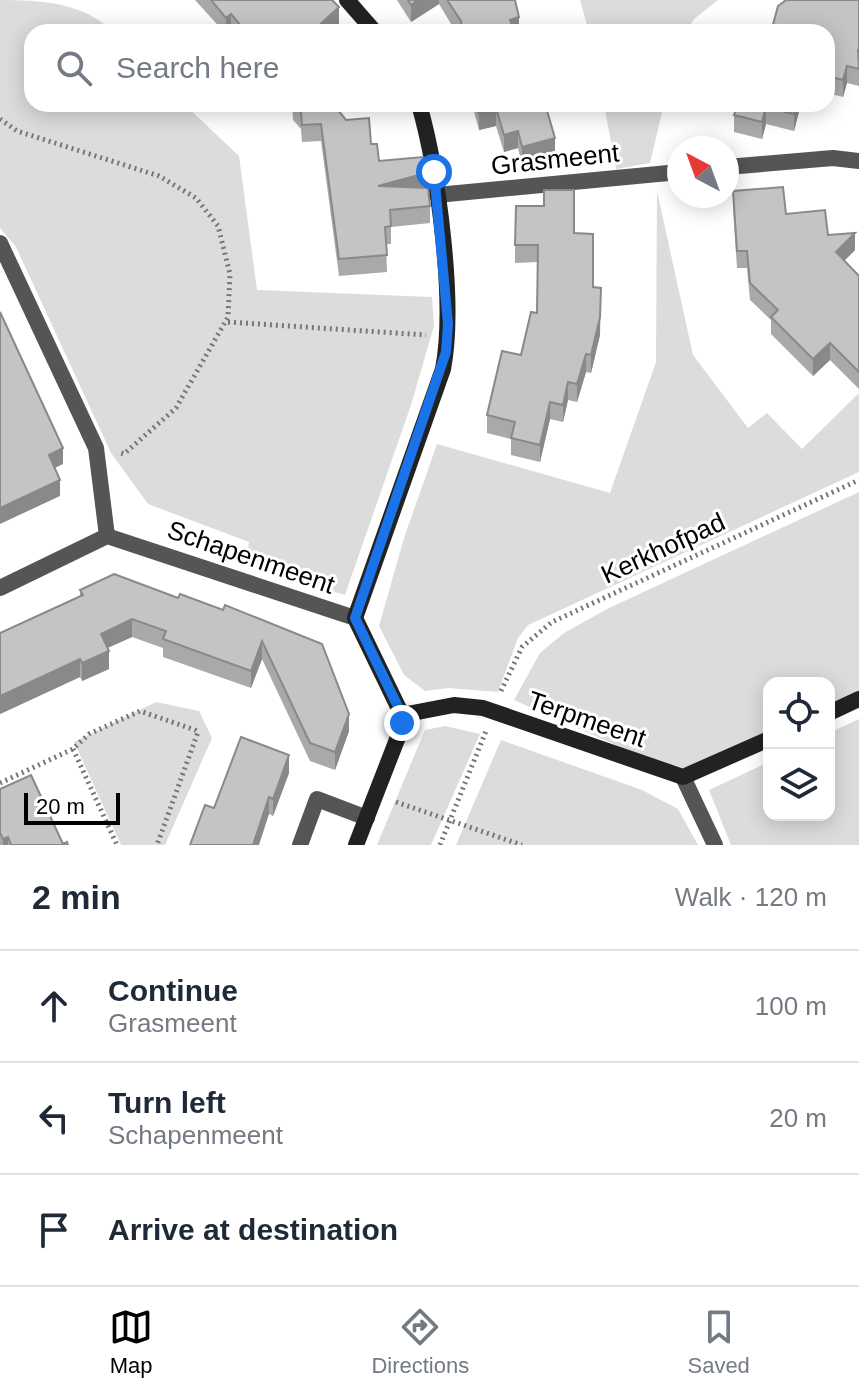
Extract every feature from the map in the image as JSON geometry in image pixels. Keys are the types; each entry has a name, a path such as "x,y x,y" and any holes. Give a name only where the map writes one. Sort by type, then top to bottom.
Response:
{"street":[{"path":"347,0 368,24"},
{"path":"355,618 443,369 448,337 437,195 421,112"},
{"path":"739,166 833,158 859,161"},
{"name":"Grasmeent","path":"437,195 667,173"},
{"path":"0,243 96,448 107,536 0,588"},
{"name":"Schapenmeent","path":"107,536 355,618 402,715"},
{"path":"835,710 859,699"},
{"name":"Terpmeent","path":"402,715 454,705 483,708 683,777"},
{"path":"356,845 398,737 402,715"},
{"path":"715,845 683,777 763,742"},
{"path":"300,845 317,799 367,818"}],"path":[{"path":"0,119 17,131 159,176 196,198 218,226 230,274 228,317 176,408 124,454 115,448"},
{"path":"228,322 448,337"},
{"name":"Kerkhofpad","path":"506,678 522,647 552,622 859,480"},
{"path":"0,783 73,749 89,734 140,711 198,732 157,845"},
{"path":"440,845 479,748"},
{"path":"73,749 117,845"},
{"path":"392,800 522,845"}],"shaded area":[{"path":"0,0 45,2 89,14 103,24 24,24 24,112 192,112 239,156 257,290 432,297 434,326 411,405 345,595 246,565 249,542 148,504 111,453 16,247 0,228"},
{"path":"580,0 718,0 691,24 587,24"},
{"path":"605,112 662,112 650,163 616,169"},
{"path":"657,191 693,355 748,428 767,413 802,449 859,393 859,472 528,625 518,638 498,692 448,688 425,691 404,675 379,626 404,538 437,444 610,493 656,362"},
{"path":"859,492 859,695 835,707 835,677 763,677 763,742 688,777 514,700 540,653 564,633 607,609"},
{"path":"156,702 199,711 212,738 165,845 121,845 74,742"},
{"path":"859,719 859,845 731,845 709,790 763,765 763,821 835,821 835,730"},
{"path":"445,726 480,734 431,845 377,845 425,730"},
{"path":"501,740 642,790 678,809 698,845 456,845"}],"building":[{"path":"211,0 332,0 339,7 321,24 239,24 231,14 226,18"},
{"path":"447,0 515,0 519,17 510,20 511,24 462,24"},
{"path":"786,0 859,0 859,69 847,66 843,80 835,78 835,24 773,24 778,6"},
{"path":"301,112 340,112 346,120 369,118 371,144 377,144 379,161 423,157 426,173 378,186 428,188 430,206 390,210 391,226 385,227 387,255 339,259 321,124 302,125"},
{"path":"497,112 547,112 555,138 522,147 518,131 504,135"},
{"path":"735,112 765,112 762,122 734,115"},
{"path":"783,187 786,214 825,210 828,235 855,233 836,252 859,276 859,372 830,343 813,359 771,317 778,310 750,283 747,251 737,251 734,208 739,208 739,191"},
{"path":"544,190 574,190 574,233 593,234 593,287 601,288 600,317 591,355 586,354 577,384 568,382 563,405 550,402 540,445 511,438 515,422 487,415 502,351 521,355 531,312 537,313 538,245 515,245 516,206 544,206"},
{"path":"0,312 63,448 49,455 60,480 0,508"},
{"path":"114,574 178,598 180,594 223,610 225,605 322,644 349,714 335,752 310,743 262,641 251,671 163,639 166,631 132,619 101,634 109,651 82,663 80,659 0,696 0,633 83,595 80,590"},
{"path":"241,737 289,755 273,799 269,797 253,845 190,845 205,805 214,808"},
{"path":"31,775 63,844 67,842 68,845 11,845 8,837 3,839 0,833 0,789"}],"route":[{"path":"402,723 402,715 355,618 443,369 448,324 434,172"}]}
